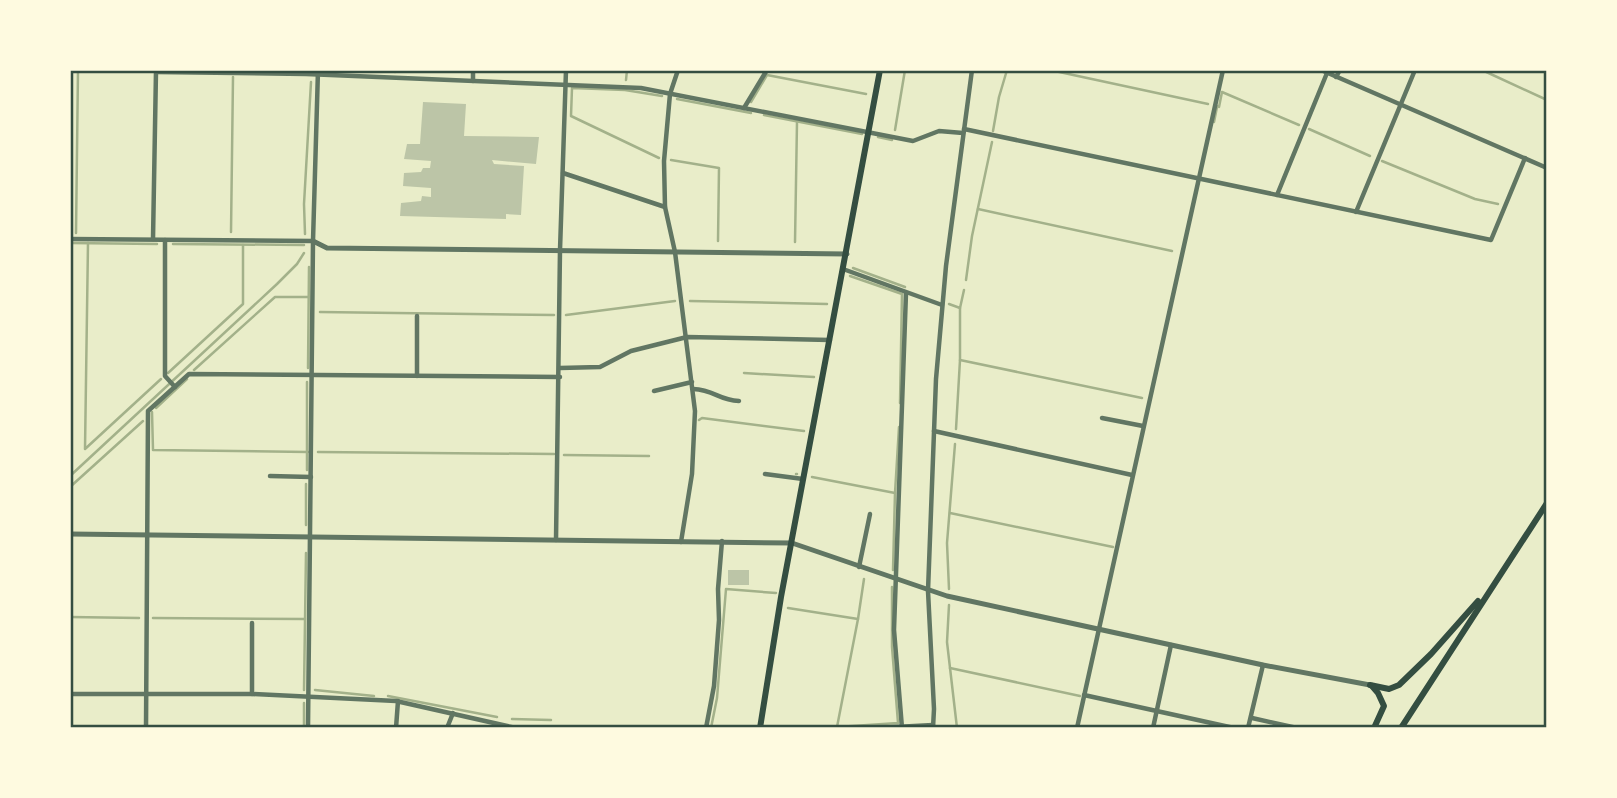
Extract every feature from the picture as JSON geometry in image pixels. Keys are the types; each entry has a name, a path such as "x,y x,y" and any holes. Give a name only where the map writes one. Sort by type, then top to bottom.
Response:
{"main road":[{"path":"760,728 880,70"},
{"path":"1401,728 1547,503"},
{"path":"1370,685 1389,689 1399,685 1431,654 1491,586"},
{"path":"1370,685 1378,693 1384,706 1374,728"}],"street":[{"path":"473,70 473,81"},
{"path":"556,540 560,250 566,70"},
{"path":"678,70 670,94 664,161 664,207 675,252 695,411 692,474 681,542"},
{"path":"744,107 767,70"},
{"path":"876,728 933,726 928,591 934,431 942,305 972,70"},
{"path":"1077,728 1223,70"},
{"path":"1321,70 1547,168"},
{"path":"1336,77 1340,70"},
{"path":"1356,212 1415,70"},
{"path":"153,239 156,71 318,73 640,88 913,141 939,131 964,131 1491,240 1525,158"},
{"path":"308,728 313,241 318,73"},
{"path":"1277,195 1327,73"},
{"path":"564,173 664,207"},
{"path":"70,239 313,241 327,248 847,254"},
{"path":"165,240 165,376 174,386"},
{"path":"843,269 942,305"},
{"path":"902,727 894,630 906,293"},
{"path":"416,316 416,376"},
{"path":"560,369 600,368 631,351 687,337 830,340"},
{"path":"146,728 148,411 174,386 189,374 560,377"},
{"path":"654,391 692,383"},
{"path":"693,389 709,390 724,400 739,401"},
{"path":"1102,418 1143,426"},
{"path":"934,431 1132,475"},
{"path":"765,474 804,480"},
{"path":"270,476 311,477"},
{"path":"859,567 870,514"},
{"path":"70,534 792,543 928,591 1263,665 1370,685"},
{"path":"706,728 719,621 718,589 722,541"},
{"path":"251,694 252,623"},
{"path":"1153,728 1171,645"},
{"path":"1248,728 1263,665"},
{"path":"70,694 251,694 398,701 515,728"},
{"path":"1084,695 1234,728"},
{"path":"396,728 398,701"},
{"path":"447,728 453,713"},
{"path":"1252,718 1297,728"}],"building":[{"path":"423,102 466,104 464,136 539,137 536,164 492,160 494,164 524,166 521,215 506,214 506,219 400,216 401,203 421,201 422,196 431,197 431,188 403,186 404,173 421,172 423,168 430,168 431,161 404,159 407,144 420,144"},
{"path":"728,570 749,570 749,585 728,585"}],"waterway":[{"path":"76,233 78,70"},
{"path":"626,80 627,70"},
{"path":"895,130 905,70"},
{"path":"993,131 1007,70"},
{"path":"1050,70 1208,104"},
{"path":"1482,70 1547,100"},
{"path":"751,102 767,75 866,94"},
{"path":"231,232 233,77"},
{"path":"305,234 304,204 311,82"},
{"path":"659,158 571,116 572,88 625,90 662,96"},
{"path":"1217,106 1219,107 1222,92 1299,125"},
{"path":"677,99 751,113"},
{"path":"1214,122 1217,107"},
{"path":"764,115 862,134"},
{"path":"795,242 797,122"},
{"path":"1309,129 1370,156"},
{"path":"878,137 892,140"},
{"path":"966,280 972,236 992,142"},
{"path":"671,160 719,168 718,241"},
{"path":"1382,161 1475,199 1498,204"},
{"path":"978,209 1172,251"},
{"path":"70,243 157,244"},
{"path":"88,243 85,449 161,379"},
{"path":"173,244 304,245"},
{"path":"168,373 243,304 243,245"},
{"path":"70,476 277,284 304,253"},
{"path":"308,368 309,267"},
{"path":"853,268 905,287"},
{"path":"850,276 902,294 900,403"},
{"path":"949,304 960,308 964,290"},
{"path":"194,370 275,297 308,297"},
{"path":"566,315 675,301"},
{"path":"690,301 827,304"},
{"path":"956,429 960,308"},
{"path":"320,312 554,315"},
{"path":"960,360 1142,398"},
{"path":"744,373 814,377"},
{"path":"156,408 187,379"},
{"path":"307,382 307,470"},
{"path":"152,412 153,450 308,452"},
{"path":"699,420 702,418 804,431"},
{"path":"70,487 143,421"},
{"path":"812,477 895,493 899,427"},
{"path":"949,589 947,543 955,444"},
{"path":"318,452 554,454"},
{"path":"564,455 649,456"},
{"path":"306,484 306,525"},
{"path":"893,570 895,493"},
{"path":"950,513 1113,547"},
{"path":"304,690 306,553"},
{"path":"788,608 858,619 864,579"},
{"path":"837,727 898,723 892,647 892,587"},
{"path":"711,728 717,698 726,589 776,593"},
{"path":"949,605 947,642 957,728"},
{"path":"70,617 139,618"},
{"path":"153,618 305,619"},
{"path":"823,728 837,727 858,619"},
{"path":"950,668 1080,696"},
{"path":"315,690 374,696"},
{"path":"388,696 497,717"},
{"path":"304,703 304,728"},
{"path":"512,719 551,720"}]}
